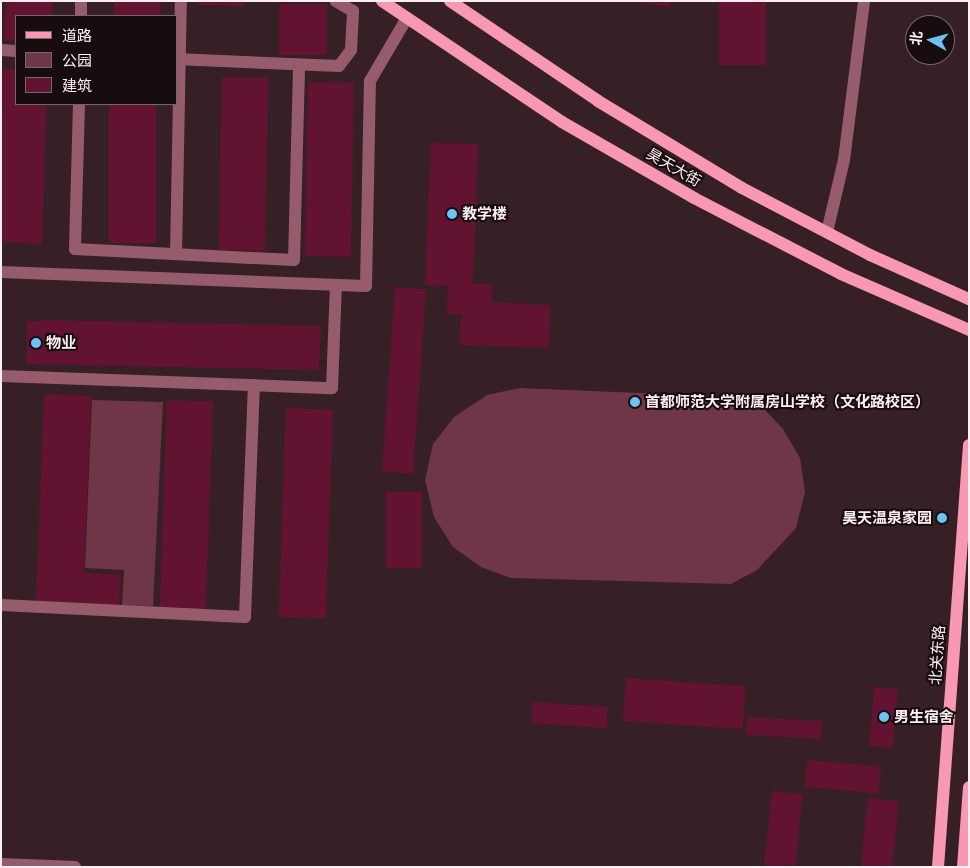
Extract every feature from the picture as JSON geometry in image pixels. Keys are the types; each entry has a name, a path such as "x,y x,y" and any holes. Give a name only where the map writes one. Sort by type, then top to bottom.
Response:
{"main road":[{"name":"昊天大街","path":"382,1 562,122 694,198 841,274 969,330"},
{"name":"昊天大街","path":"450,1 598,101 742,188 827,232 969,299"},
{"name":"北关东路","path":"938,867 969,445"},
{"path":"962,867 969,787"}],"street":[{"path":"81,15 82,1"},
{"path":"181,1 178,59 339,66 351,50 352,11 336,1"},
{"path":"827,232 844,160 864,1"},
{"path":"1,272 366,286 370,81 407,18"},
{"path":"1,50 15,51"},
{"path":"79,105 75,248 294,260 299,65"},
{"path":"176,254 178,105"},
{"path":"1,376 332,388 336,285"},
{"path":"1,605 245,617 254,385"},
{"path":"1,864 75,867"}],"green space":[{"path":"520,388 737,397 764,409 783,429 800,458 805,492 796,528 757,570 731,584 511,578 481,567 453,547 434,517 425,480 433,444 454,417 487,395"},
{"path":"92,400 163,402 153,606 122,605 124,570 85,568"}],"building":[{"path":"6,1 53,1 52,15 15,15 15,41 4,40"},
{"path":"114,1 160,1 160,15 114,15"},
{"path":"197,1 244,1 244,6 196,5"},
{"path":"629,1 670,1 670,7"},
{"path":"719,1 766,1 766,65 719,65"},
{"path":"279,4 327,4 327,55 279,55"},
{"path":"1,69 15,69 15,105 46,105 42,244 1,242"},
{"path":"222,77 268,78 265,251 219,250"},
{"path":"308,82 354,83 351,257 305,256"},
{"path":"109,105 156,105 156,243 109,243"},
{"name":"教学楼","path":"431,143 478,144 473,284 491,284 492,302 550,305 549,348 460,345 461,314 447,314 448,286 425,285"},
{"path":"395,287 426,289 413,474 382,472"},
{"path":"46,320 321,326 319,370 26,364 27,322"},
{"path":"44,394 91,396 84,573 121,575 119,607 36,603"},
{"path":"167,400 213,402 206,611 160,610"},
{"path":"286,408 333,410 326,619 279,617"},
{"path":"386,492 422,492 422,568 386,568"},
{"path":"626,678 746,686 743,729 623,721"},
{"name":"男生宿舍","path":"874,687 898,689 893,748 869,746"},
{"path":"533,702 608,707 606,728 532,723"},
{"path":"747,717 822,721 821,739 746,735"},
{"path":"807,760 881,766 878,793 805,787"},
{"path":"772,791 803,794 795,867 764,867"},
{"path":"868,798 899,801 892,867 861,867"}],"place":[{"name":"教学楼","path":"452,214"},
{"name":"物业","path":"36,343"},
{"name":"首都师范大学附属房山学校（文化路校区）","path":"635,402"},
{"name":"昊天温泉家园","path":"942,518"},
{"name":"男生宿舍","path":"884,717"}]}
